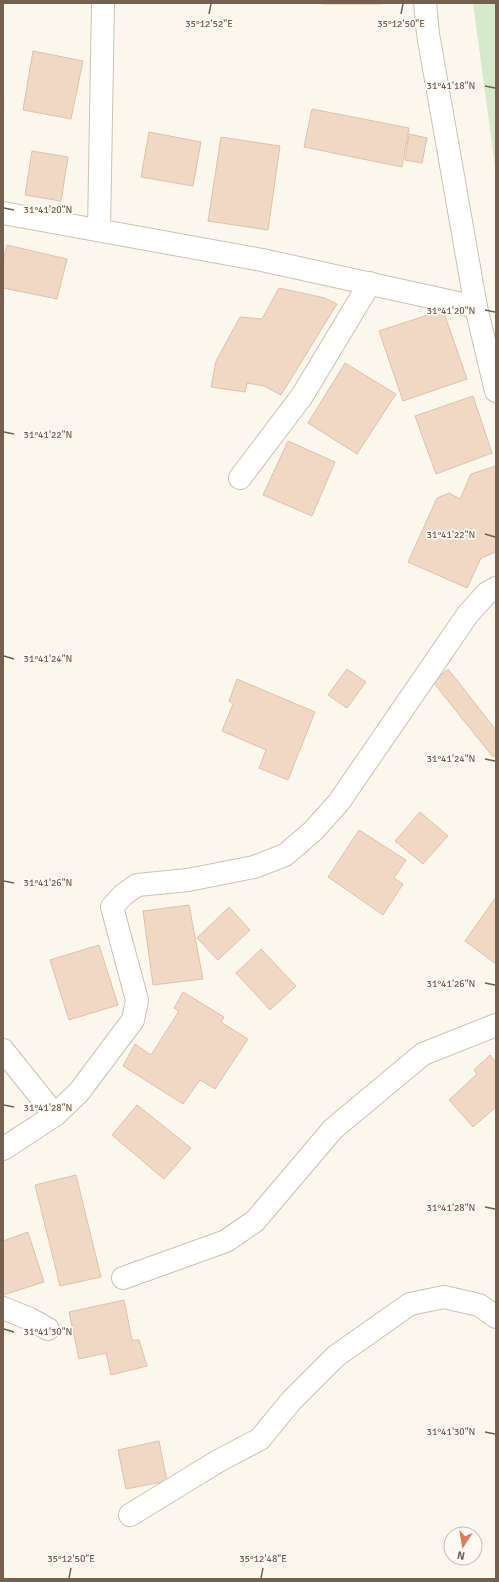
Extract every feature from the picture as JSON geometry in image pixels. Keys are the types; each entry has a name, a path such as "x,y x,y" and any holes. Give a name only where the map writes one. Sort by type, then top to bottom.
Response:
{"street":[{"path":"99,230 103,3"},
{"path":"425,3 428,34 476,307 496,391"},
{"path":"3,213 262,260 476,307"},
{"path":"240,478 302,396 370,283"},
{"path":"3,1149 55,1115 79,1092 133,1020 137,1000 112,907 123,894 137,885 188,880 254,867 285,855 313,831 339,802 468,614 487,593 496,588"},
{"path":"122,1278 226,1241 255,1221 333,1129 423,1054 496,1025"},
{"path":"3,1050 55,1115"},
{"path":"130,1515 220,1460 260,1439 291,1401 336,1356 410,1304 444,1297 479,1305 496,1318"},
{"path":"3,1308 30,1319 48,1329"}],"green space":[{"path":"473,3 496,3 496,174"}],"building":[{"path":"381,3 381,4 323,4"},
{"path":"33,51 83,61 71,119 23,110"},
{"path":"312,109 409,128 402,167 304,147"},
{"path":"149,132 201,142 193,186 141,177"},
{"path":"409,134 427,138 422,163 405,160"},
{"path":"221,137 280,146 268,230 208,221"},
{"path":"32,151 68,157 61,201 25,195"},
{"path":"7,245 67,259 57,299 3,288 3,261"},
{"path":"279,288 325,298 337,304 281,395 264,386 247,383 245,392 211,387 216,361 240,317 262,319"},
{"path":"443,310 467,379 403,401 379,331"},
{"path":"345,363 396,394 357,454 308,423"},
{"path":"473,396 492,453 436,474 415,416"},
{"path":"288,441 335,462 312,516 263,495"},
{"path":"496,466 496,552 481,558 467,588 408,562 437,498 449,493 460,499 471,474"},
{"path":"347,669 366,682 347,708 328,695"},
{"path":"448,669 496,730 496,755 493,757 433,682"},
{"path":"237,679 315,712 288,780 259,768 266,750 222,731 233,704 229,701"},
{"path":"420,812 448,836 423,864 395,841"},
{"path":"359,830 406,860 394,878 403,884 383,915 328,877"},
{"path":"496,897 496,964 465,941"},
{"path":"189,905 203,979 153,985 143,911"},
{"path":"229,907 250,930 218,960 197,938"},
{"path":"99,945 118,1005 69,1020 50,960"},
{"path":"261,949 296,986 270,1010 236,973"},
{"path":"183,992 224,1017 221,1022 248,1039 215,1089 200,1080 183,1104 123,1066 135,1044 151,1055 179,1011 174,1008"},
{"path":"490,1055 496,1062 496,1107 473,1127 449,1100 477,1074 474,1070"},
{"path":"137,1105 191,1148 164,1179 112,1135"},
{"path":"76,1175 101,1277 60,1286 35,1185"},
{"path":"28,1232 44,1282 3,1295 3,1241"},
{"path":"124,1300 132,1340 139,1340 147,1366 111,1375 106,1353 79,1359 69,1312"},
{"path":"159,1441 167,1481 126,1489 118,1450"}]}
